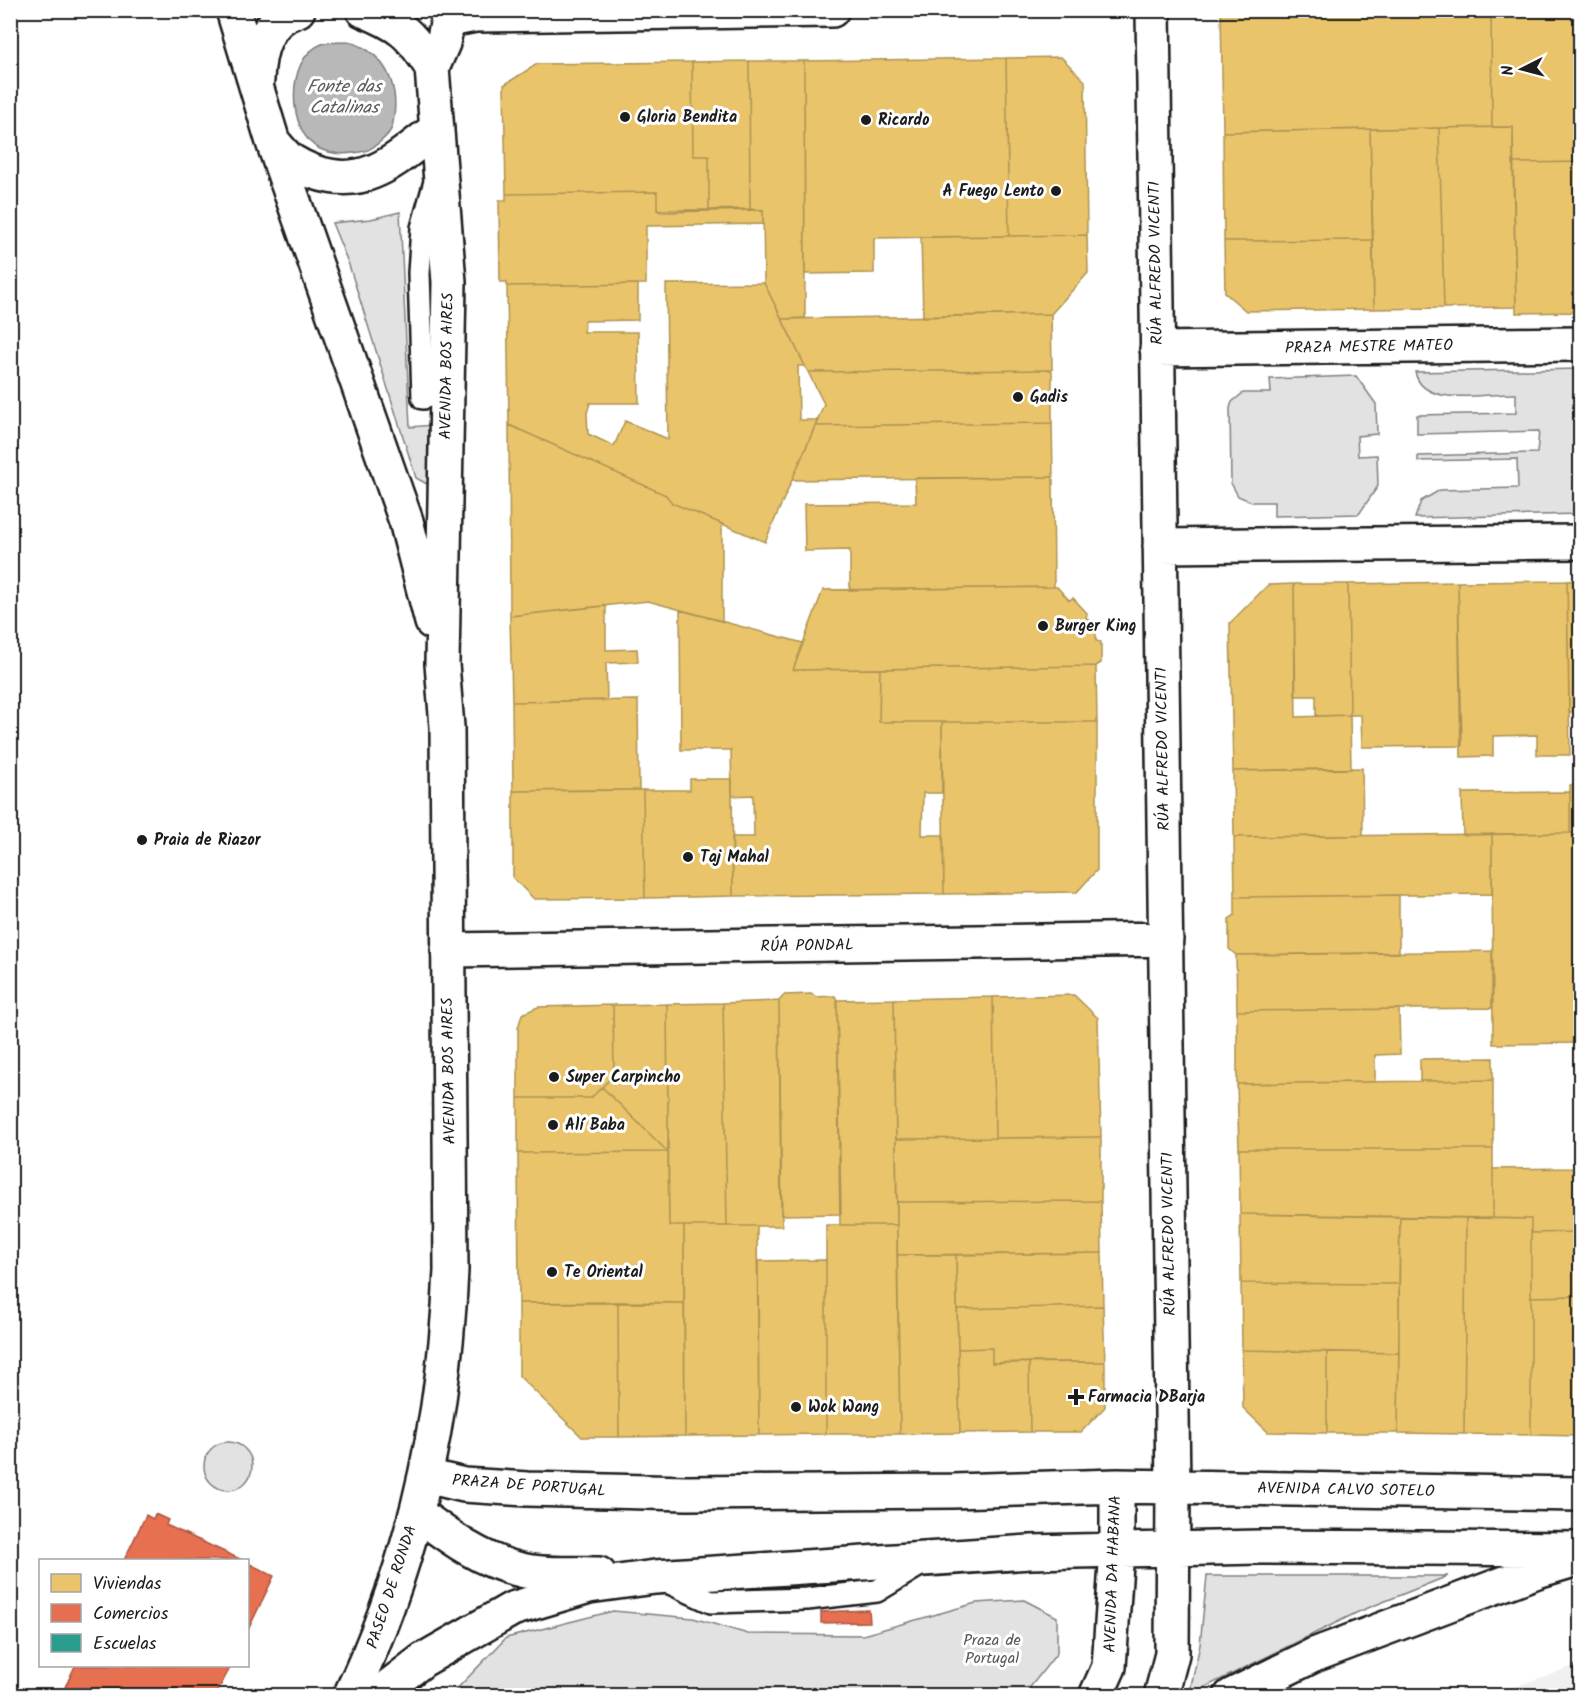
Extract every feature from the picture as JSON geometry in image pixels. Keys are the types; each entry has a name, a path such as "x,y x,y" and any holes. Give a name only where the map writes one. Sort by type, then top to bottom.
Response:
{"street":[{"name":"AVENIDA BOS AIRES","path":"234,10 273,142 406,521 442,664"},
{"path":"257,91 258,57 269,28 288,13 298,10"},
{"path":"363,10 390,21 415,39 432,68"},
{"path":"432,68 450,15 832,10"},
{"name":"RÚA ALFREDO VICENTI","path":"1153,10 1173,1486"},
{"name":"AVENIDA BOS AIRES","path":"426,1476 439,1408 449,1329 451,1259 447,727 442,664 448,282 432,68"},
{"path":"273,142 292,162 317,174 344,178 371,173 395,160 437,129"},
{"name":"PRAZA MESTRE MATEO","path":"1157,349 1581,344"},
{"path":"1160,546 1581,542"},
{"name":"RÚA PONDAL","path":"448,950 1166,939"},
{"name":"PRAZA DE PORTUGAL","path":"426,1476 464,1485 547,1491 687,1493 953,1491 1173,1486"},
{"name":"PASEO DE RONDA","path":"350,1695 372,1651 391,1597 426,1476"},
{"name":"AVENIDA DA HABANA","path":"1096,1695 1109,1667 1117,1550 1117,1486"},
{"path":"1161,1695 1172,1654 1173,1486"},
{"name":"AVENIDA CALVO SOTELO","path":"1173,1486 1581,1494"},
{"path":"417,1513 460,1544 493,1562 523,1570 655,1577"},
{"path":"376,1695 423,1660 512,1609 590,1586 655,1577 931,1558 1117,1550 1581,1549"},
{"path":"1231,1695 1314,1655 1537,1571 1581,1558"}],"lane":[{"path":"423,398 418,273 422,228 439,166"}],"shaded area":[{"path":"1580,1665 1580,1695 1488,1696 1574,1666"}],"green space":[{"path":"400,212 410,427 434,425 436,476 427,484 416,478 349,265 332,223 371,219"},
{"path":"1580,369 1580,514 1415,518 1421,501 1440,490 1518,488 1517,459 1418,461 1418,456 1537,453 1539,431 1417,434 1417,415 1516,413 1516,394 1458,397 1443,395 1430,391 1420,384 1415,372"},
{"path":"1356,376 1376,404 1377,434 1357,436 1358,456 1377,455 1378,486 1359,514 1274,516 1274,502 1252,502 1238,496 1231,483 1230,408 1232,402 1243,393 1271,393 1270,379"},
{"path":"223,1442 233,1442 248,1452 252,1466 248,1480 242,1486 233,1490 223,1490 208,1480 204,1471 204,1461 214,1446"},
{"path":"1207,1576 1448,1576 1358,1612 1189,1695 1200,1645"},
{"name":"Praza de Portugal","path":"1024,1600 1057,1617 1057,1653 1024,1695 451,1695 506,1638 613,1611 693,1618 748,1634 863,1635 976,1603"}],"water":[{"name":"Fonte das Catalinas","path":"350,42 374,55 389,75 395,99 394,113 391,130 377,145 365,151 337,154 320,149 309,141 296,113 294,96 301,64 310,52 325,43"}],"building: Viviendas":[{"path":"1221,10 1491,10 1492,127 1223,132"},
{"path":"1491,10 1580,10 1580,162 1513,163 1513,127 1492,127"},
{"path":"1061,57 1085,81 1087,235 1009,236 1006,58"},
{"path":"1006,58 1009,236 874,238 874,273 805,274 804,61"},
{"path":"749,61 804,61 805,318 782,319 764,283 763,210 750,209"},
{"path":"749,61 750,209 709,210 709,156 693,156 692,62"},
{"path":"692,62 693,156 709,156 709,210 657,210 657,192 506,194 504,85 537,64"},
{"path":"1513,127 1516,307 1444,308 1439,128"},
{"path":"1439,128 1444,308 1374,309 1370,129"},
{"path":"1370,129 1373,240 1224,241 1223,132"},
{"path":"1580,162 1580,312 1516,313 1513,163"},
{"path":"657,192 657,210 661,212 763,210 763,224 646,226 646,284 507,286 507,282 500,282 499,200 506,200 506,194"},
{"path":"1087,235 1088,273 1051,314 923,317 921,237"},
{"path":"1373,240 1374,309 1246,311 1225,293 1224,241"},
{"path":"764,283 805,366 798,366 799,420 818,420 765,542 672,503 666,495 509,425 507,286 638,284 638,320 584,321 584,332 638,332 639,403 590,403 587,413 588,434 614,446 625,421 668,439 666,284"},
{"path":"1051,314 1052,370 808,372 782,319"},
{"path":"1052,370 1052,423 815,426 824,404 808,372"},
{"path":"1052,423 1053,477 792,480 815,426"},
{"path":"509,425 666,495 672,503 722,524 722,621 648,601 510,616"},
{"path":"1053,477 1054,587 850,590 850,550 805,551 804,504 916,503 915,478"},
{"path":"1580,580 1580,712 1569,712 1567,581"},
{"path":"1567,581 1570,755 1537,755 1537,735 1493,736 1493,756 1461,757 1458,582"},
{"path":"1458,582 1462,746 1362,747 1361,715 1350,715 1348,584"},
{"path":"1294,584 1348,584 1350,715 1316,716 1316,696 1295,696"},
{"path":"1294,584 1296,717 1350,715 1351,769 1233,771 1230,623 1268,585"},
{"path":"1057,587 1069,600 1073,598 1087,613 1086,619 1096,622 1096,641 1101,642 1101,663 1096,666 793,670 823,590"},
{"path":"606,606 606,650 637,649 638,662 606,663 607,700 512,702 510,616"},
{"path":"680,610 803,643 793,670 880,669 879,722 942,722 942,793 923,793 922,835 943,835 944,894 733,896 732,837 754,837 753,795 732,796 731,750 681,750"},
{"path":"1096,666 1097,722 879,722 880,669"},
{"path":"638,700 639,790 513,791 512,702"},
{"path":"942,722 1097,722 1097,870 1077,892 944,894"},
{"path":"1362,768 1363,836 1234,837 1233,771"},
{"path":"690,779 732,779 733,896 645,898 643,790 690,790"},
{"path":"1570,785 1580,785 1580,833 1570,833"},
{"path":"643,790 645,898 534,899 513,878 513,791"},
{"path":"1570,792 1570,833 1463,835 1462,793"},
{"path":"1580,833 1580,1043 1493,1044 1492,834"},
{"path":"1492,834 1492,894 1235,897 1234,837"},
{"path":"1399,895 1399,953 1236,955 1229,949 1229,919 1235,915 1235,897"},
{"path":"1492,951 1492,1008 1237,1011 1236,955"},
{"path":"812,994 816,997 835,996 837,1000 841,1214 781,1215 779,1001 784,995"},
{"path":"1074,995 1098,1018 1101,1137 995,1138 993,997"},
{"path":"993,997 995,1138 896,1139 894,999"},
{"path":"894,999 897,1225 840,1225 837,1000"},
{"path":"779,1001 782,1226 727,1226 723,1003"},
{"path":"723,1003 727,1226 669,1226 667,1004"},
{"path":"667,1004 668,1152 602,1087 614,1075 613,1005"},
{"path":"613,1005 614,1075 591,1098 518,1098 518,1028 522,1014 538,1007"},
{"path":"1399,1009 1400,1054 1375,1055 1375,1082 1237,1084 1237,1011"},
{"path":"1574,1043 1580,1043 1580,1168 1575,1168"},
{"path":"1493,1058 1493,1080 1420,1081 1420,1059"},
{"path":"1493,1080 1493,1149 1239,1149 1237,1084"},
{"path":"602,1087 668,1152 518,1153 518,1098 591,1098"},
{"path":"1101,1137 1101,1201 897,1202 896,1139"},
{"path":"1239,1149 1493,1149 1493,1218 1240,1214"},
{"path":"668,1152 669,1226 684,1226 684,1303 519,1303 518,1153"},
{"path":"1580,1168 1580,1232 1531,1233 1531,1219 1493,1218 1493,1169"},
{"path":"1101,1201 1102,1253 897,1255 897,1202"},
{"path":"1240,1214 1400,1217 1399,1284 1241,1283"},
{"path":"1400,1217 1466,1218 1464,1434 1398,1433"},
{"path":"1466,1218 1531,1219 1531,1435 1464,1434"},
{"path":"826,1225 897,1225 900,1434 826,1434"},
{"path":"684,1226 757,1226 759,1435 685,1436"},
{"path":"1580,1232 1580,1296 1531,1297 1531,1233"},
{"path":"1102,1253 1103,1306 957,1309 956,1255"},
{"path":"897,1255 956,1255 960,1433 900,1434"},
{"path":"826,1260 826,1434 759,1435 758,1261"},
{"path":"1241,1283 1399,1284 1399,1353 1242,1350"},
{"path":"1580,1296 1580,1436 1531,1435 1531,1297"},
{"path":"618,1302 619,1437 582,1437 519,1376 519,1303"},
{"path":"618,1302 684,1303 685,1436 619,1437"},
{"path":"1103,1306 1105,1362 992,1363 992,1348 958,1349 957,1309"},
{"path":"992,1348 992,1363 1029,1362 1030,1432 960,1433 958,1349"},
{"path":"1242,1350 1327,1352 1327,1433 1268,1432 1243,1408"},
{"path":"1327,1352 1399,1353 1398,1433 1327,1433"},
{"path":"1029,1362 1105,1362 1105,1407 1081,1432 1030,1432"}],"building: Comercios":[{"path":"155,1514 168,1520 166,1525 240,1559 124,1559 146,1515 153,1519"},
{"path":"249,1564 274,1576 249,1628"},
{"path":"869,1610 870,1622 821,1623 821,1612"},
{"path":"75,1667 230,1667 215,1696 61,1696"}],"building: Escuelas":[{"path":"1580,1665 1580,1696 1575,1696 1574,1666"}],"place":[{"name":"Gloria Bendita","path":"625,117"},
{"name":"Ricardo","path":"866,120"},
{"name":"A Fuego Lento","path":"1056,191"},
{"name":"Gadis","path":"1018,397"},
{"name":"Burger King","path":"1043,626"},
{"name":"Praia de Riazor","path":"142,840"},
{"name":"Taj Mahal","path":"688,857"},
{"name":"Super Carpincho","path":"554,1077"},
{"name":"Alí Baba","path":"553,1125"},
{"name":"Te Oriental","path":"552,1272"},
{"name":"Farmacia DBarja","path":"1076,1397"},
{"name":"Wok Wang","path":"796,1407"}]}
